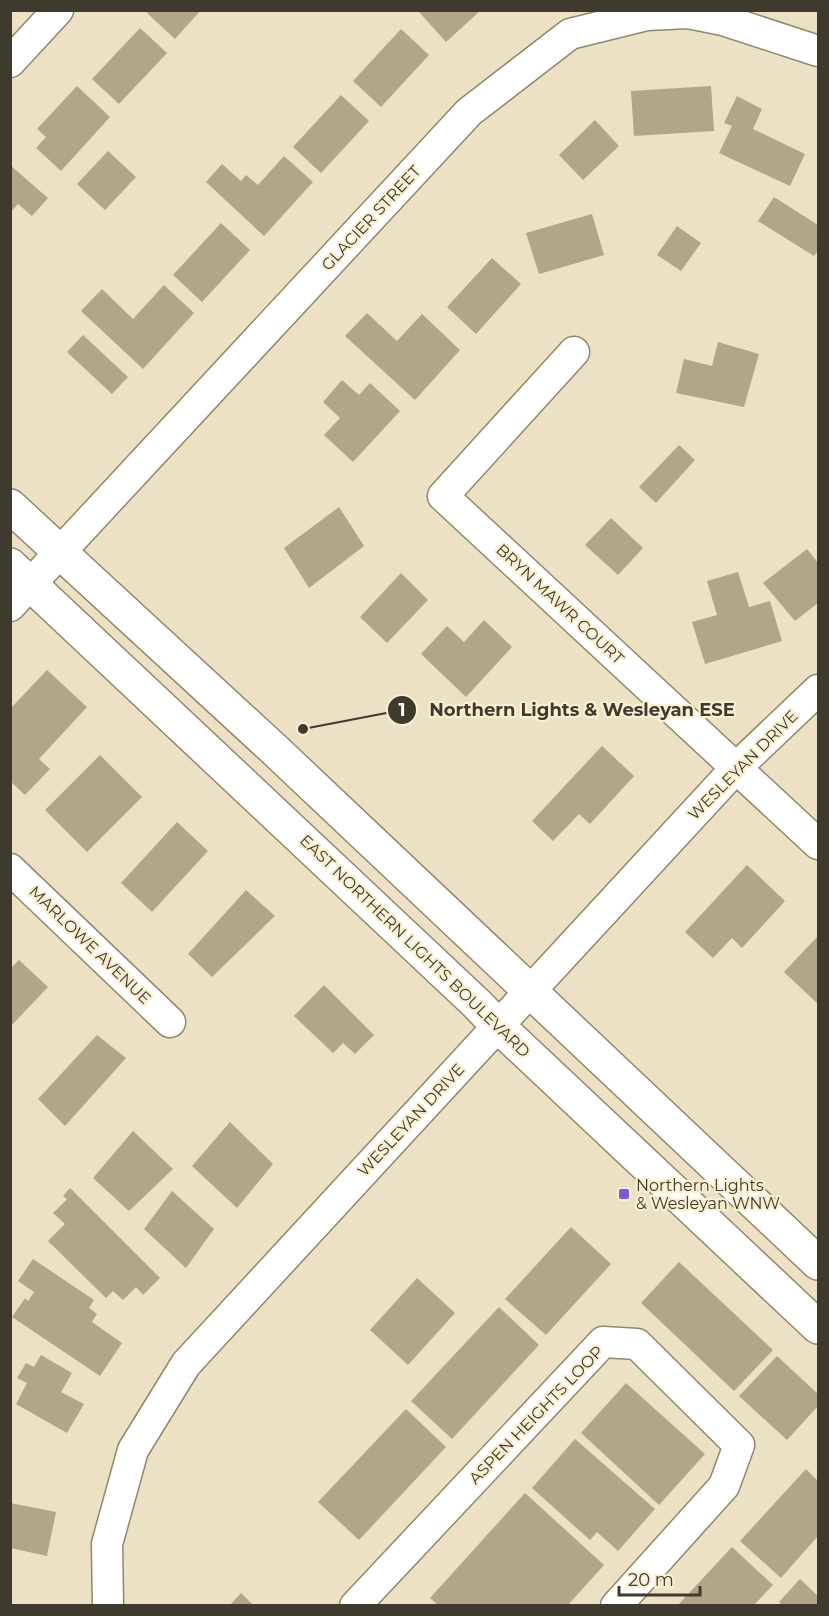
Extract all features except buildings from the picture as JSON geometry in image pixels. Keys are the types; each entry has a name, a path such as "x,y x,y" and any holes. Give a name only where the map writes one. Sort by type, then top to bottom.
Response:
{"main road":[{"path":"10,506 277,752 819,1263"},
{"name":"EAST NORTHERN LIGHTS BOULEVARD","path":"17,585 452,980 498,1026 819,1327"}],"street":[{"path":"10,62 58,10"},
{"name":"GLACIER STREET","path":"17,585 60,552 469,112 570,34 647,15 688,13 723,20 819,51"},
{"name":"BRYN MAWR COURT","path":"574,352 443,496 819,844"},
{"name":"WESLEYAN DRIVE","path":"108,1605 107,1544 133,1450 186,1364 737,767 819,690"},
{"name":"MARLOWE AVENUE","path":"10,869 170,1022"},
{"name":"ASPEN HEIGHTS LOOP","path":"355,1605 603,1342 637,1344 739,1445 724,1486 616,1605"}],"place":[{"name":"Northern Lights & Wesleyan ESE","path":"303,729"},
{"name":"Northern Lights & Wesleyan WNW","path":"624,1194"}]}
